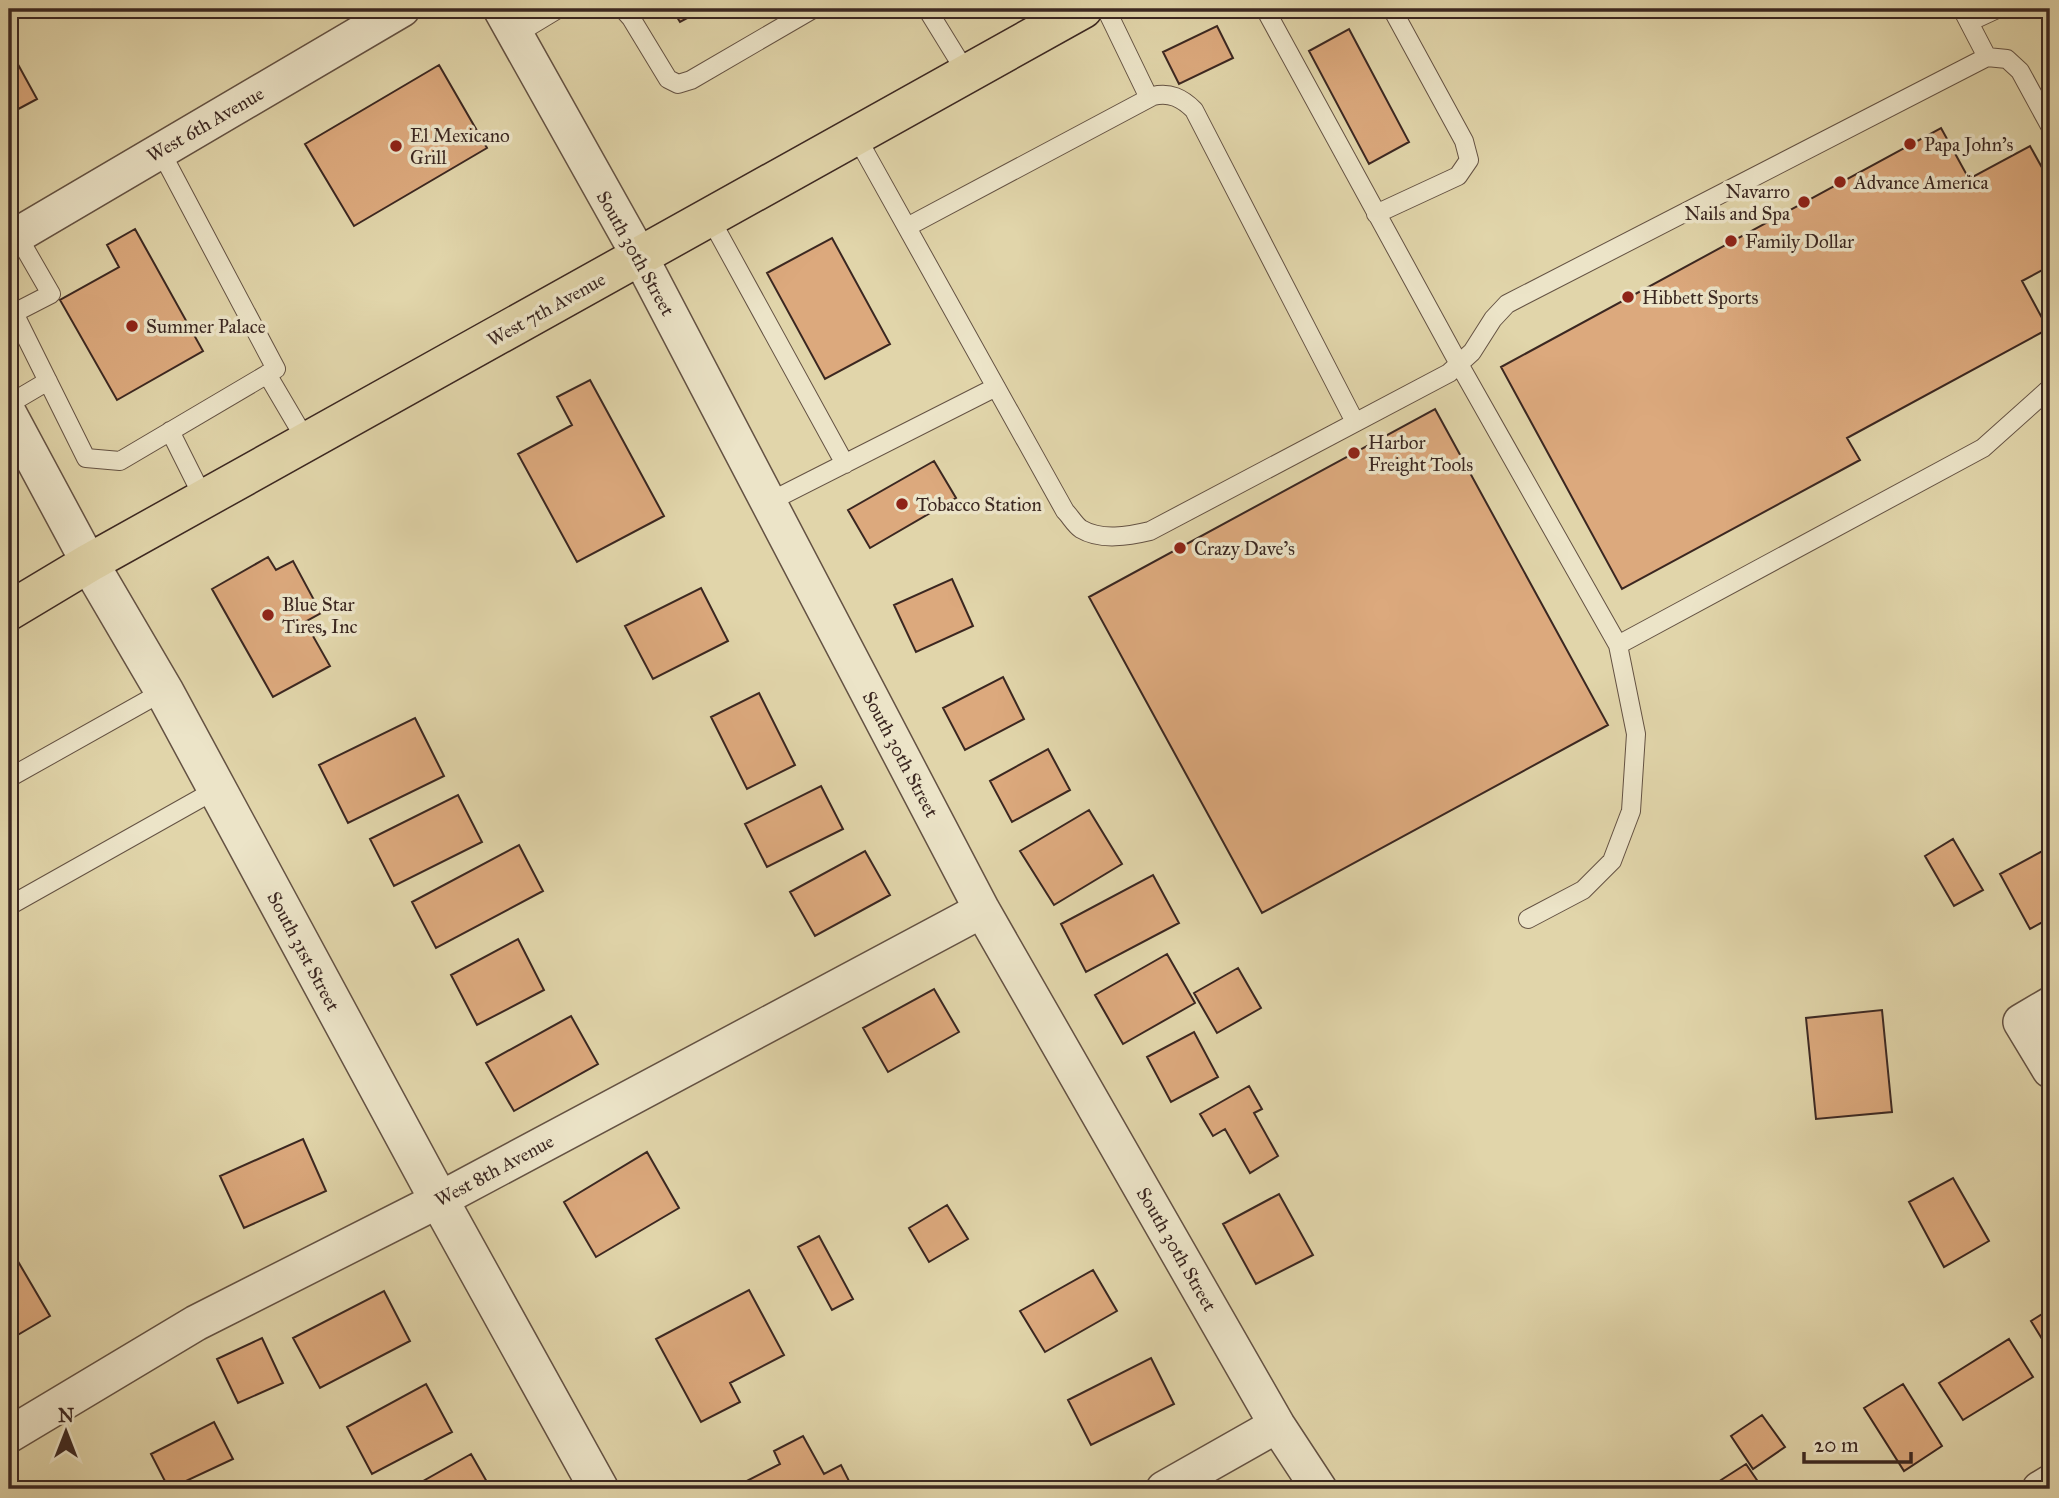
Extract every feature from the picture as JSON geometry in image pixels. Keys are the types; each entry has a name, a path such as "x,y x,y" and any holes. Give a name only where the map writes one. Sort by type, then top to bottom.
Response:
{"main road":[{"name":"West 7th Avenue","path":"9,611 89,563 1083,9"}],"street":[{"name":"West 6th Avenue","path":"13,237 402,9"},
{"name":"South 30th Street","path":"508,22 640,257 982,910 1277,1425 1319,1489"},
{"name":"South 31st Street","path":"9,414 89,563 164,691 439,1200 599,1489"},
{"name":"West 8th Avenue","path":"9,1435 196,1323 439,1200 982,910"},
{"path":"2036,1013 2050,1070"},
{"path":"1164,1489 1277,1425"},
{"path":"2040,1489 2050,1483"}],"lane":[{"path":"508,22 558,9"},
{"path":"623,9 668,79 678,84 691,80 813,9"},
{"path":"926,9 967,74"},
{"path":"1106,9 1149,98"},
{"path":"1265,9 1459,364 1618,645 1636,734 1632,811 1612,861 1583,890 1528,919"},
{"path":"1376,214 1458,176 1469,160 1464,141 1392,9"},
{"path":"1987,57 1965,15 1997,9"},
{"path":"856,136 1065,511 1081,529 1102,535 1126,537 1150,531 1449,373 1472,352 1493,319 1507,304 1987,57 2007,59 2020,71 2050,126"},
{"path":"906,227 1149,98 1164,93 1185,100 1194,110 1355,422"},
{"path":"13,237 51,294 14,313 86,458 120,461 276,369 160,150"},
{"path":"710,218 845,464"},
{"path":"267,374 307,442"},
{"path":"9,404 48,382"},
{"path":"769,502 996,387"},
{"path":"1618,645 1983,448 2050,388"},
{"path":"170,431 204,499"},
{"path":"9,778 164,691"},
{"path":"9,906 217,789"}],"building":[{"path":"672,9 704,9 680,22"},
{"path":"1217,26 1233,58 1179,84 1163,52"},
{"path":"1349,29 1409,142 1369,164 1309,51"},
{"path":"9,48 37,99 9,114"},
{"name":"El Mexicano Grill","path":"439,65 487,148 354,226 305,144"},
{"path":"1941,128 1969,179 2030,146 2050,182 2050,266 2022,281 2048,329 1847,438 1860,460 1622,589 1501,367"},
{"name":"Summer Palace","path":"135,229 203,351 117,400 60,300 119,267 107,245"},
{"path":"832,238 890,344 825,379 767,273"},
{"path":"590,380 664,516 577,562 518,454 572,425 557,397"},
{"path":"1435,409 1608,725 1262,913 1089,597"},
{"name":"Tobacco Station","path":"934,461 956,498 870,548 848,510"},
{"path":"268,557 276,570 293,561 321,613 305,622 330,666 273,697 212,589"},
{"path":"952,579 973,626 916,652 894,605"},
{"path":"701,588 728,641 653,679 625,626"},
{"path":"1003,677 1024,719 965,750 943,708"},
{"path":"759,693 795,765 747,789 711,717"},
{"path":"415,718 444,776 348,823 319,765"},
{"path":"1048,749 1070,790 1012,822 990,781"},
{"path":"821,786 843,829 767,867 745,824"},
{"path":"458,795 482,842 394,886 370,839"},
{"path":"1089,810 1122,864 1054,905 1020,851"},
{"path":"1953,839 1983,890 1954,906 1925,856"},
{"path":"519,845 543,891 436,948 412,902"},
{"path":"2050,847 2050,918 2030,929 2000,874"},
{"path":"865,851 890,895 815,936 790,892"},
{"path":"1153,875 1179,923 1086,972 1061,924"},
{"path":"518,939 544,990 477,1025 451,975"},
{"path":"1167,954 1195,1003 1123,1044 1095,995"},
{"path":"1238,968 1261,1008 1217,1033 1194,993"},
{"path":"934,989 959,1032 888,1072 863,1028"},
{"path":"1882,1010 1892,1112 1816,1119 1806,1018"},
{"path":"571,1016 598,1064 514,1111 486,1063"},
{"path":"1194,1032 1218,1077 1171,1102 1147,1057"},
{"path":"1249,1086 1262,1109 1254,1113 1278,1156 1250,1173 1225,1129 1213,1136 1200,1114"},
{"path":"303,1139 326,1191 244,1228 220,1176"},
{"path":"647,1152 679,1208 596,1257 564,1202"},
{"path":"1953,1178 1989,1241 1944,1267 1909,1202"},
{"path":"1279,1194 1313,1255 1256,1284 1223,1224"},
{"path":"947,1205 968,1239 929,1262 909,1228"},
{"path":"819,1236 853,1299 832,1310 798,1247"},
{"path":"16,1258 50,1316 9,1340 9,1262"},
{"path":"1093,1270 1117,1311 1045,1352 1020,1311"},
{"path":"749,1290 784,1355 730,1383 740,1402 701,1422 656,1339"},
{"path":"384,1291 410,1341 320,1388 293,1338"},
{"path":"2050,1309 2050,1352 2031,1321"},
{"path":"262,1338 283,1383 238,1403 217,1359"},
{"path":"2009,1339 2033,1377 1963,1420 1939,1383"},
{"path":"1151,1358 1174,1404 1091,1445 1068,1400"},
{"path":"426,1384 452,1432 372,1474 347,1427"},
{"path":"1903,1384 1942,1446 1904,1471 1864,1408"},
{"path":"1762,1415 1785,1447 1753,1469 1731,1436"},
{"path":"214,1422 233,1459 169,1489 151,1454"},
{"path":"803,1436 824,1474 841,1465 852,1487 736,1489 735,1487 780,1464 774,1451"},
{"path":"471,1454 491,1489 409,1489"},
{"path":"1746,1464 1763,1489 1707,1489"}],"place":[{"name":"Papa John's","path":"1910,144"},
{"name":"El Mexicano Grill","path":"396,146"},
{"name":"Advance America","path":"1840,182"},
{"name":"Navarro Nails and Spa","path":"1804,202"},
{"name":"Family Dollar","path":"1731,241"},
{"name":"Hibbett Sports","path":"1628,297"},
{"name":"Summer Palace","path":"132,326"},
{"name":"Harbor Freight Tools","path":"1354,453"},
{"name":"Tobacco Station","path":"902,504"},
{"name":"Crazy Dave's","path":"1180,548"},
{"name":"Blue Star Tires, Inc","path":"268,615"}]}
